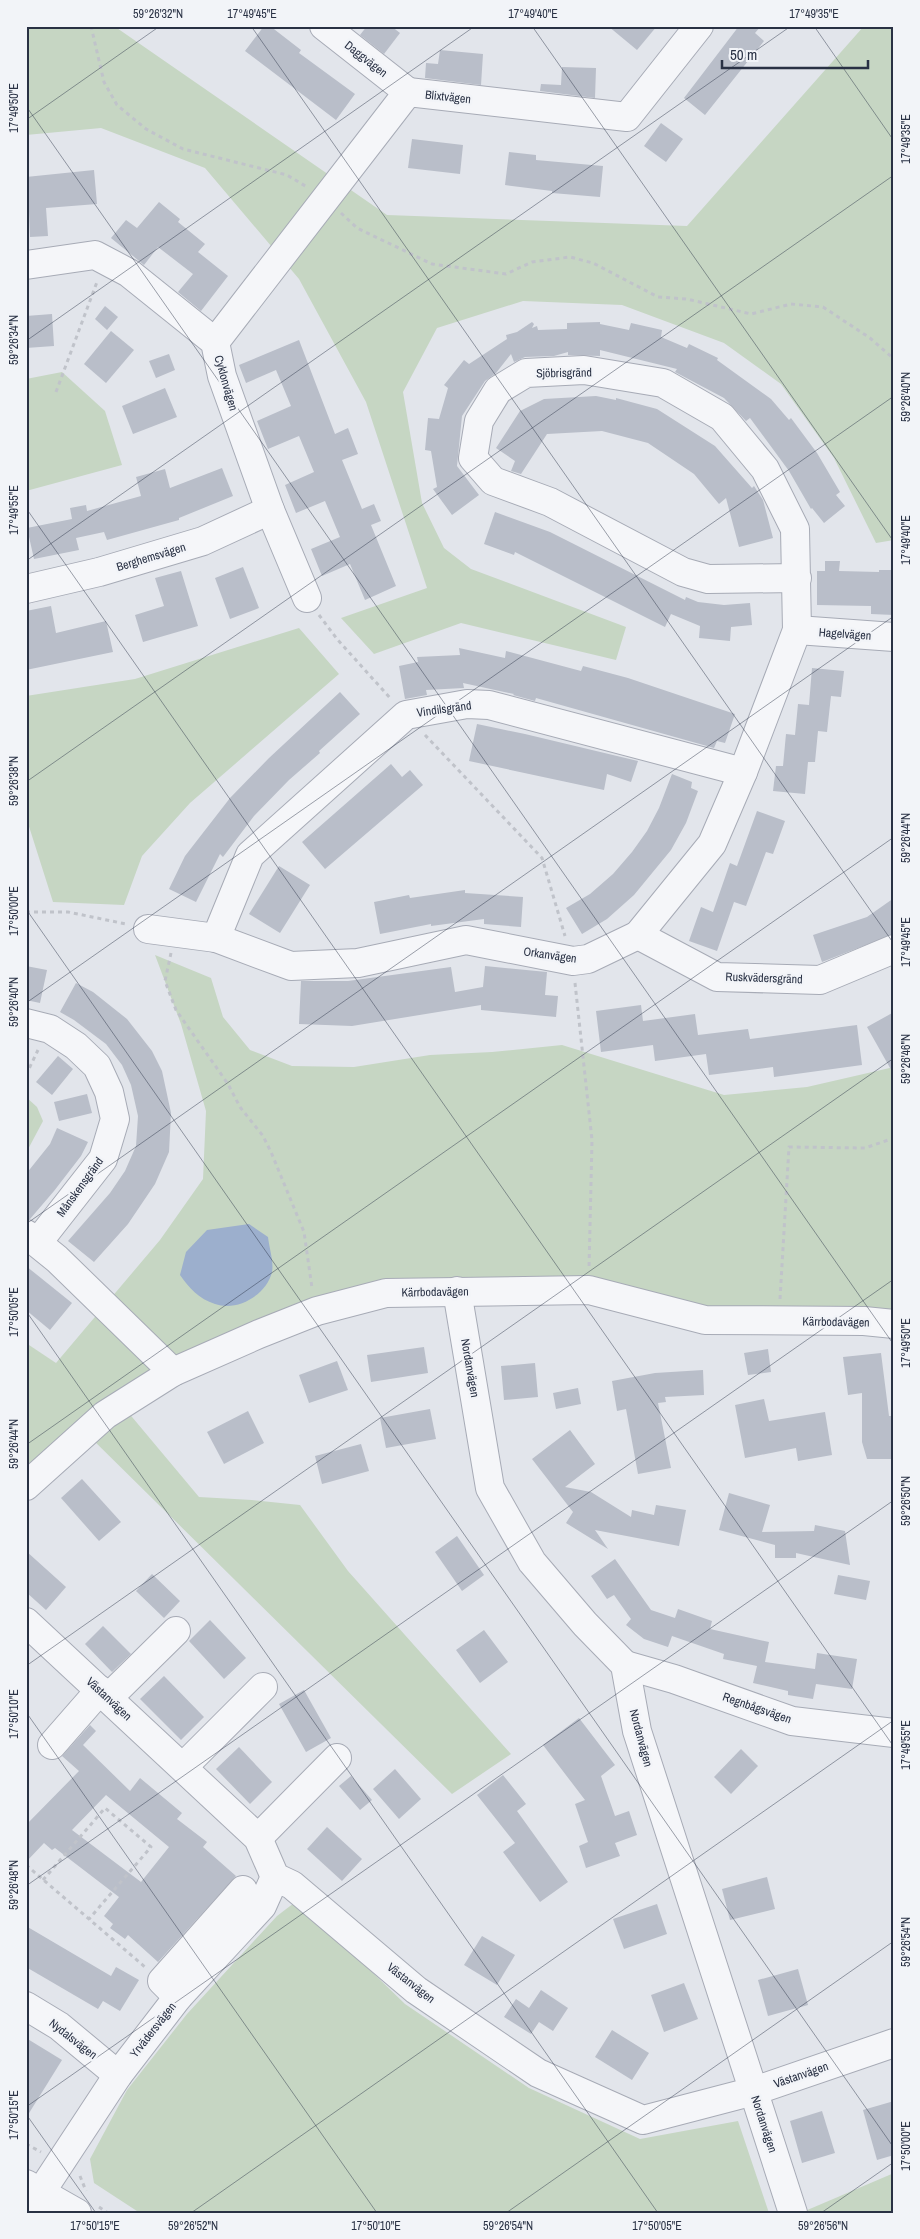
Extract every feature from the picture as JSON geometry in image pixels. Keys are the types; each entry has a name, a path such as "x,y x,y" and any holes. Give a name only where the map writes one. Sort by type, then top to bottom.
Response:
{"street":[{"name":"Daggvägen","path":"324,26 408,92"},
{"name":"Blixtvägen","path":"215,342 408,92 627,117 699,26"},
{"name":"Cyklonvägen","path":"26,265 95,255 129,273 215,342 222,376 270,510 307,598"},
{"name":"Sjöbrisgränd","path":"797,578 708,579 683,572 550,502 494,481 473,458 479,421 498,390 526,373 584,370 663,383 722,418 765,469 795,529 797,578 797,630"},
{"name":"Berghemsvägen","path":"26,589 99,572 203,541 270,510"},
{"name":"Hagelvägen","path":"797,630 894,637"},
{"name":"Orkanvägen","path":"161,930 216,938 290,966 358,963 466,940 573,960 588,959 638,935 712,844 743,772 797,630"},
{"name":"Vindilsgränd","path":"216,938 250,856 406,715 467,704 489,705 743,772"},
{"name":"Ruskvädersgränd","path":"638,935 717,976 820,980 894,949"},
{"name":"Månskensgränd","path":"26,1023 50,1029 76,1046 97,1066 110,1092 115,1120 103,1159 32,1238"},
{"path":"32,1238 173,1372"},
{"name":"Kärrbodavägen","path":"26,1486 104,1416 173,1372 317,1311 386,1294 457,1291 589,1290 705,1320 864,1321 894,1324"},
{"name":"Nordanvägen","path":"457,1291 490,1488 532,1562 585,1624 625,1665 637,1731 793,2213"},
{"name":"Västanvägen","path":"26,1622 258,1838 275,1877 292,1885 416,1990 538,2072 643,2120 754,2091 894,2043"},
{"path":"52,1745 104,1694 176,1631"},
{"name":"Regnbågsvägen","path":"625,1665 674,1679 792,1721 894,1733"},
{"path":"183,1767 263,1687"},
{"path":"258,1838 337,1758"},
{"name":"Yrvädersvägen","path":"34,2196 118,2075 170,1989 262,1906 275,1877"},
{"path":"170,1989 243,1890"},
{"name":"Nydalsvägen","path":"26,2006 59,2026 118,2075"},
{"path":"34,2196 77,2213"}],"path":[{"path":"91,26 104,82 118,105 146,129 183,149 287,175 325,199 357,228 432,264 506,274 532,262 570,257 593,263 658,297 687,299 751,314 792,304 823,307 870,338 894,359"},
{"path":"56,392 105,260"},
{"path":"307,598 337,639 406,715 542,858 573,960 592,1140 589,1290"},
{"path":"26,912 68,912 161,930 165,981 176,1010 228,1084 240,1107 263,1136 304,1232 309,1272 317,1311"},
{"path":"778,1321 789,1146 865,1148 894,1138"},
{"path":"43,1880 105,1808 152,1847 89,1919"},
{"path":"26,1865 170,1989"}],"green space":[{"path":"26,26 114,26 387,215 687,226 864,26 894,26 894,540 876,543 834,458 781,384 724,343 622,305 523,301 437,328 403,392 422,503 444,548 471,569 626,627 616,660 461,623 374,654 341,618 427,588 366,402 299,279 205,168 101,128 26,135"},
{"path":"62,372 105,411 122,465 26,491 26,379"},
{"path":"299,628 339,674 190,803 142,856 124,905 53,902 26,817 26,696 135,679"},
{"path":"155,955 211,978 223,1017 250,1050 292,1066 354,1067 430,1055 492,1052 562,1045 724,1095 807,1087 894,1067 894,1324 778,1321 589,1290 386,1293 122,1405 199,1497 300,1505 348,1571 511,1754 452,1794 86,1433 37,1476 26,1466 26,1343 56,1363 160,1240 203,1179 206,1111 181,1024"},
{"path":"26,1097 37,1107 43,1121 26,1153"},
{"path":"298,1900 405,2004 529,2088 640,2139 738,2121 769,2213 140,2213 94,2183 90,2159 127,2090 187,2014 277,1916"},
{"path":"894,2173 894,2213 805,2213 805,2211"}],"water":[{"path":"249,1224 268,1237 272,1264 269,1280 258,1294 242,1303 224,1306 199,1296 180,1275 186,1252 207,1230"}],"building":[{"path":"264,26 270,26 301,50 299,53 355,94 336,120 245,51"},
{"path":"367,26 391,26 400,33 384,54 360,35"},
{"path":"608,26 657,26 637,50"},
{"path":"739,26 761,26 755,33 764,41 705,115 684,98"},
{"path":"440,50 483,54 481,85 425,78 426,63 438,64"},
{"path":"562,67 596,68 595,98 540,91 541,84 561,85"},
{"path":"661,123 683,139 666,162 644,146"},
{"path":"412,139 463,145 460,174 408,168"},
{"path":"509,152 536,155 536,160 603,166 600,197 552,193 552,191 505,185"},
{"path":"94,170 97,204 46,208 48,236 30,237 29,212 26,213 26,177"},
{"path":"159,202 180,219 178,222 205,244 198,252 228,276 201,311 178,292 193,274 158,247 144,265 111,238 126,220 137,228"},
{"path":"105,306 118,317 107,330 95,319"},
{"path":"52,314 54,346 26,348 26,316"},
{"path":"532,322 534,324 532,328 537,326 538,330 567,329 567,323 600,322 600,324 629,330 631,323 662,330 661,337 687,348 689,344 718,358 717,360 771,399 789,420 791,418 817,453 840,492 836,495 845,506 824,523 811,509 789,471 750,418 746,421 724,398 675,372 677,369 600,350 600,356 568,355 568,352 554,356 525,357 514,362 511,354 496,373 485,381 462,416 457,466 479,495 452,515 433,489 437,487 431,451 425,450 428,418 439,419 448,388 444,385 464,360 469,364 507,339 506,335 517,332"},
{"path":"111,331 134,350 106,383 84,364"},
{"path":"299,340 335,434 348,428 358,454 342,460 362,509 374,504 381,521 371,525 396,586 365,600 350,564 322,576 311,549 340,537 325,501 296,513 285,485 314,472 299,436 268,449 257,421 291,406 276,370 246,383 239,365"},
{"path":"169,354 175,370 156,378 149,361"},
{"path":"165,388 177,417 133,434 122,406"},
{"path":"596,396 616,400 616,398 657,409 715,446 752,488 754,486 763,500 773,538 739,547 726,498 719,504 694,474 648,443 602,431 547,434 521,474 511,471 515,461 496,448 520,411 544,399"},
{"path":"222,468 233,496 179,518 179,520 107,540 104,532 76,538 79,550 34,559 27,528 72,519 70,508 86,505 87,511 141,496 136,477 165,469 170,488"},
{"path":"495,512 550,532 685,600 686,597 698,602 724,605 750,603 752,625 731,627 730,641 699,638 700,626 671,614 665,627 515,552 514,555 484,544"},
{"path":"825,561 840,561 839,571 879,572 879,570 893,570 894,615 871,614 871,606 817,605 817,571 825,571"},
{"path":"243,567 259,608 230,619 215,578"},
{"path":"181,571 198,626 143,642 135,615 164,606 155,578"},
{"path":"51,606 56,633 106,621 113,652 26,670 26,611"},
{"path":"459,648 505,658 506,651 581,671 583,666 628,678 735,714 725,743 717,741 714,748 536,698 535,701 514,694 463,683 464,688 426,690 427,695 405,699 399,666 418,662 417,657 460,655"},
{"path":"812,668 844,671 841,697 831,696 827,732 818,731 815,762 808,762 805,794 773,791 776,766 783,766 786,734 795,735 798,704 809,705"},
{"path":"340,692 360,714 319,751 320,753 289,780 254,816 223,857 220,854 196,902 169,889 185,856 230,798 269,758"},
{"path":"477,724 638,761 631,782 607,774 604,790 469,761"},
{"path":"391,764 402,777 410,770 423,785 325,869 302,842"},
{"path":"672,774 692,782 691,788 698,791 686,823 671,850 634,895 607,919 582,934 566,908 590,894 613,874 632,852 647,831 659,808"},
{"path":"757,811 785,821 773,854 766,852 746,906 734,902 717,951 689,941 701,907 713,912 730,863 737,866"},
{"path":"279,866 310,885 280,933 249,914"},
{"path":"465,890 465,893 523,897 521,927 484,924 484,919 431,926 431,924 380,934 374,902 409,895 410,898"},
{"path":"894,898 894,934 822,962 813,935 867,917"},
{"path":"26,966 47,970 40,1003 26,1000"},
{"path":"485,966 547,972 545,995 558,996 556,1017 481,1010 481,1005 352,1026 299,1024 301,981 348,981 451,967 455,992 483,987"},
{"path":"76,983 93,992 127,1019 152,1051 162,1071 171,1113 169,1152 155,1184 128,1224 94,1262 68,1241 110,1193 125,1171 136,1146 138,1116 131,1085 122,1065 106,1044 60,1012"},
{"path":"641,1005 643,1021 695,1014 698,1035 748,1029 750,1039 857,1025 862,1065 774,1077 773,1067 709,1075 706,1054 655,1061 653,1045 601,1052 596,1011"},
{"path":"894,1012 894,1075 867,1027"},
{"path":"58,1056 73,1069 52,1095 36,1082"},
{"path":"87,1094 92,1113 59,1121 54,1102"},
{"path":"57,1128 88,1142 81,1156 54,1191 30,1219 26,1219 26,1174 50,1144"},
{"path":"26,1266 72,1303 50,1330 26,1310"},
{"path":"424,1347 428,1373 371,1382 367,1355"},
{"path":"768,1349 771,1372 748,1375 744,1353"},
{"path":"881,1353 889,1416 894,1416 894,1459 867,1459 862,1442 862,1393 848,1395 843,1357"},
{"path":"337,1361 348,1390 309,1403 299,1375"},
{"path":"535,1363 538,1397 504,1400 501,1366"},
{"path":"703,1370 704,1395 665,1397 666,1402 658,1403 671,1468 638,1474 626,1409 617,1411 612,1381 655,1373"},
{"path":"578,1388 581,1404 556,1409 553,1393"},
{"path":"764,1399 769,1421 825,1412 832,1455 798,1461 796,1448 745,1458 735,1405"},
{"path":"430,1409 436,1439 386,1448 380,1418"},
{"path":"248,1411 264,1443 224,1464 207,1432"},
{"path":"570,1430 595,1464 565,1487 591,1492 631,1517 632,1510 654,1515 656,1505 686,1510 679,1546 595,1530 608,1549 566,1523 573,1512 532,1459"},
{"path":"361,1444 369,1471 322,1484 315,1456"},
{"path":"82,1479 121,1522 99,1541 61,1498"},
{"path":"729,1493 770,1505 762,1532 814,1531 815,1525 845,1531 850,1565 796,1553 796,1558 775,1558 775,1545 719,1530"},
{"path":"457,1536 484,1575 462,1591 435,1552"},
{"path":"26,1551 66,1587 46,1610 26,1592"},
{"path":"615,1559 651,1610 675,1618 678,1609 712,1621 710,1629 769,1642 765,1662 815,1669 817,1653 857,1659 852,1689 816,1684 813,1699 788,1695 788,1691 753,1683 757,1666 723,1659 724,1654 672,1636 668,1647 644,1639 626,1625 631,1619 614,1595 607,1599 591,1576"},
{"path":"152,1574 180,1601 164,1618 136,1591"},
{"path":"838,1575 870,1581 866,1600 834,1594"},
{"path":"210,1620 246,1658 224,1679 189,1641"},
{"path":"103,1626 131,1654 112,1672 85,1644"},
{"path":"484,1630 508,1662 480,1683 456,1650"},
{"path":"164,1676 204,1717 181,1740 140,1699"},
{"path":"304,1690 331,1738 306,1752 279,1704"},
{"path":"579,1718 615,1765 601,1776 615,1816 629,1811 637,1835 615,1843 620,1856 586,1868 579,1846 588,1842 575,1804 585,1800 543,1745"},
{"path":"90,1725 96,1731 83,1745 130,1791 140,1778 182,1813 177,1819 207,1842 203,1847 236,1876 158,1962 128,1935 125,1939 110,1928 113,1924 104,1916 119,1897 55,1848 52,1850 44,1843 26,1862 26,1825 79,1771 62,1756","holes":["106,1795 169,1847 141,1882 72,1830"]},
{"path":"239,1747 272,1782 250,1804 216,1769"},
{"path":"741,1749 758,1766 731,1794 714,1777"},
{"path":"395,1769 421,1799 399,1819 373,1789"},
{"path":"503,1775 526,1804 517,1811 568,1882 540,1902 503,1852 515,1843 477,1795"},
{"path":"351,1776 372,1800 360,1810 339,1786"},
{"path":"327,1827 362,1859 342,1881 307,1849"},
{"path":"767,1877 775,1909 730,1920 722,1889"},
{"path":"657,1904 667,1934 624,1949 613,1919"},
{"path":"26,1926 111,1976 116,1967 139,1980 120,2011 103,2001 98,2009 26,1967"},
{"path":"482,1936 515,1955 497,1985 464,1965"},
{"path":"798,1969 808,2005 768,2016 758,1980"},
{"path":"684,1983 698,2019 664,2032 651,1995"},
{"path":"541,1990 568,2008 553,2031 539,2022 531,2034 504,2017 516,1999 529,2008"},
{"path":"612,2030 649,2053 632,2080 595,2057"},
{"path":"26,2038 62,2060 26,2118"},
{"path":"894,2101 894,2155 877,2160 863,2110"},
{"path":"822,2111 835,2153 802,2163 790,2121"}]}
